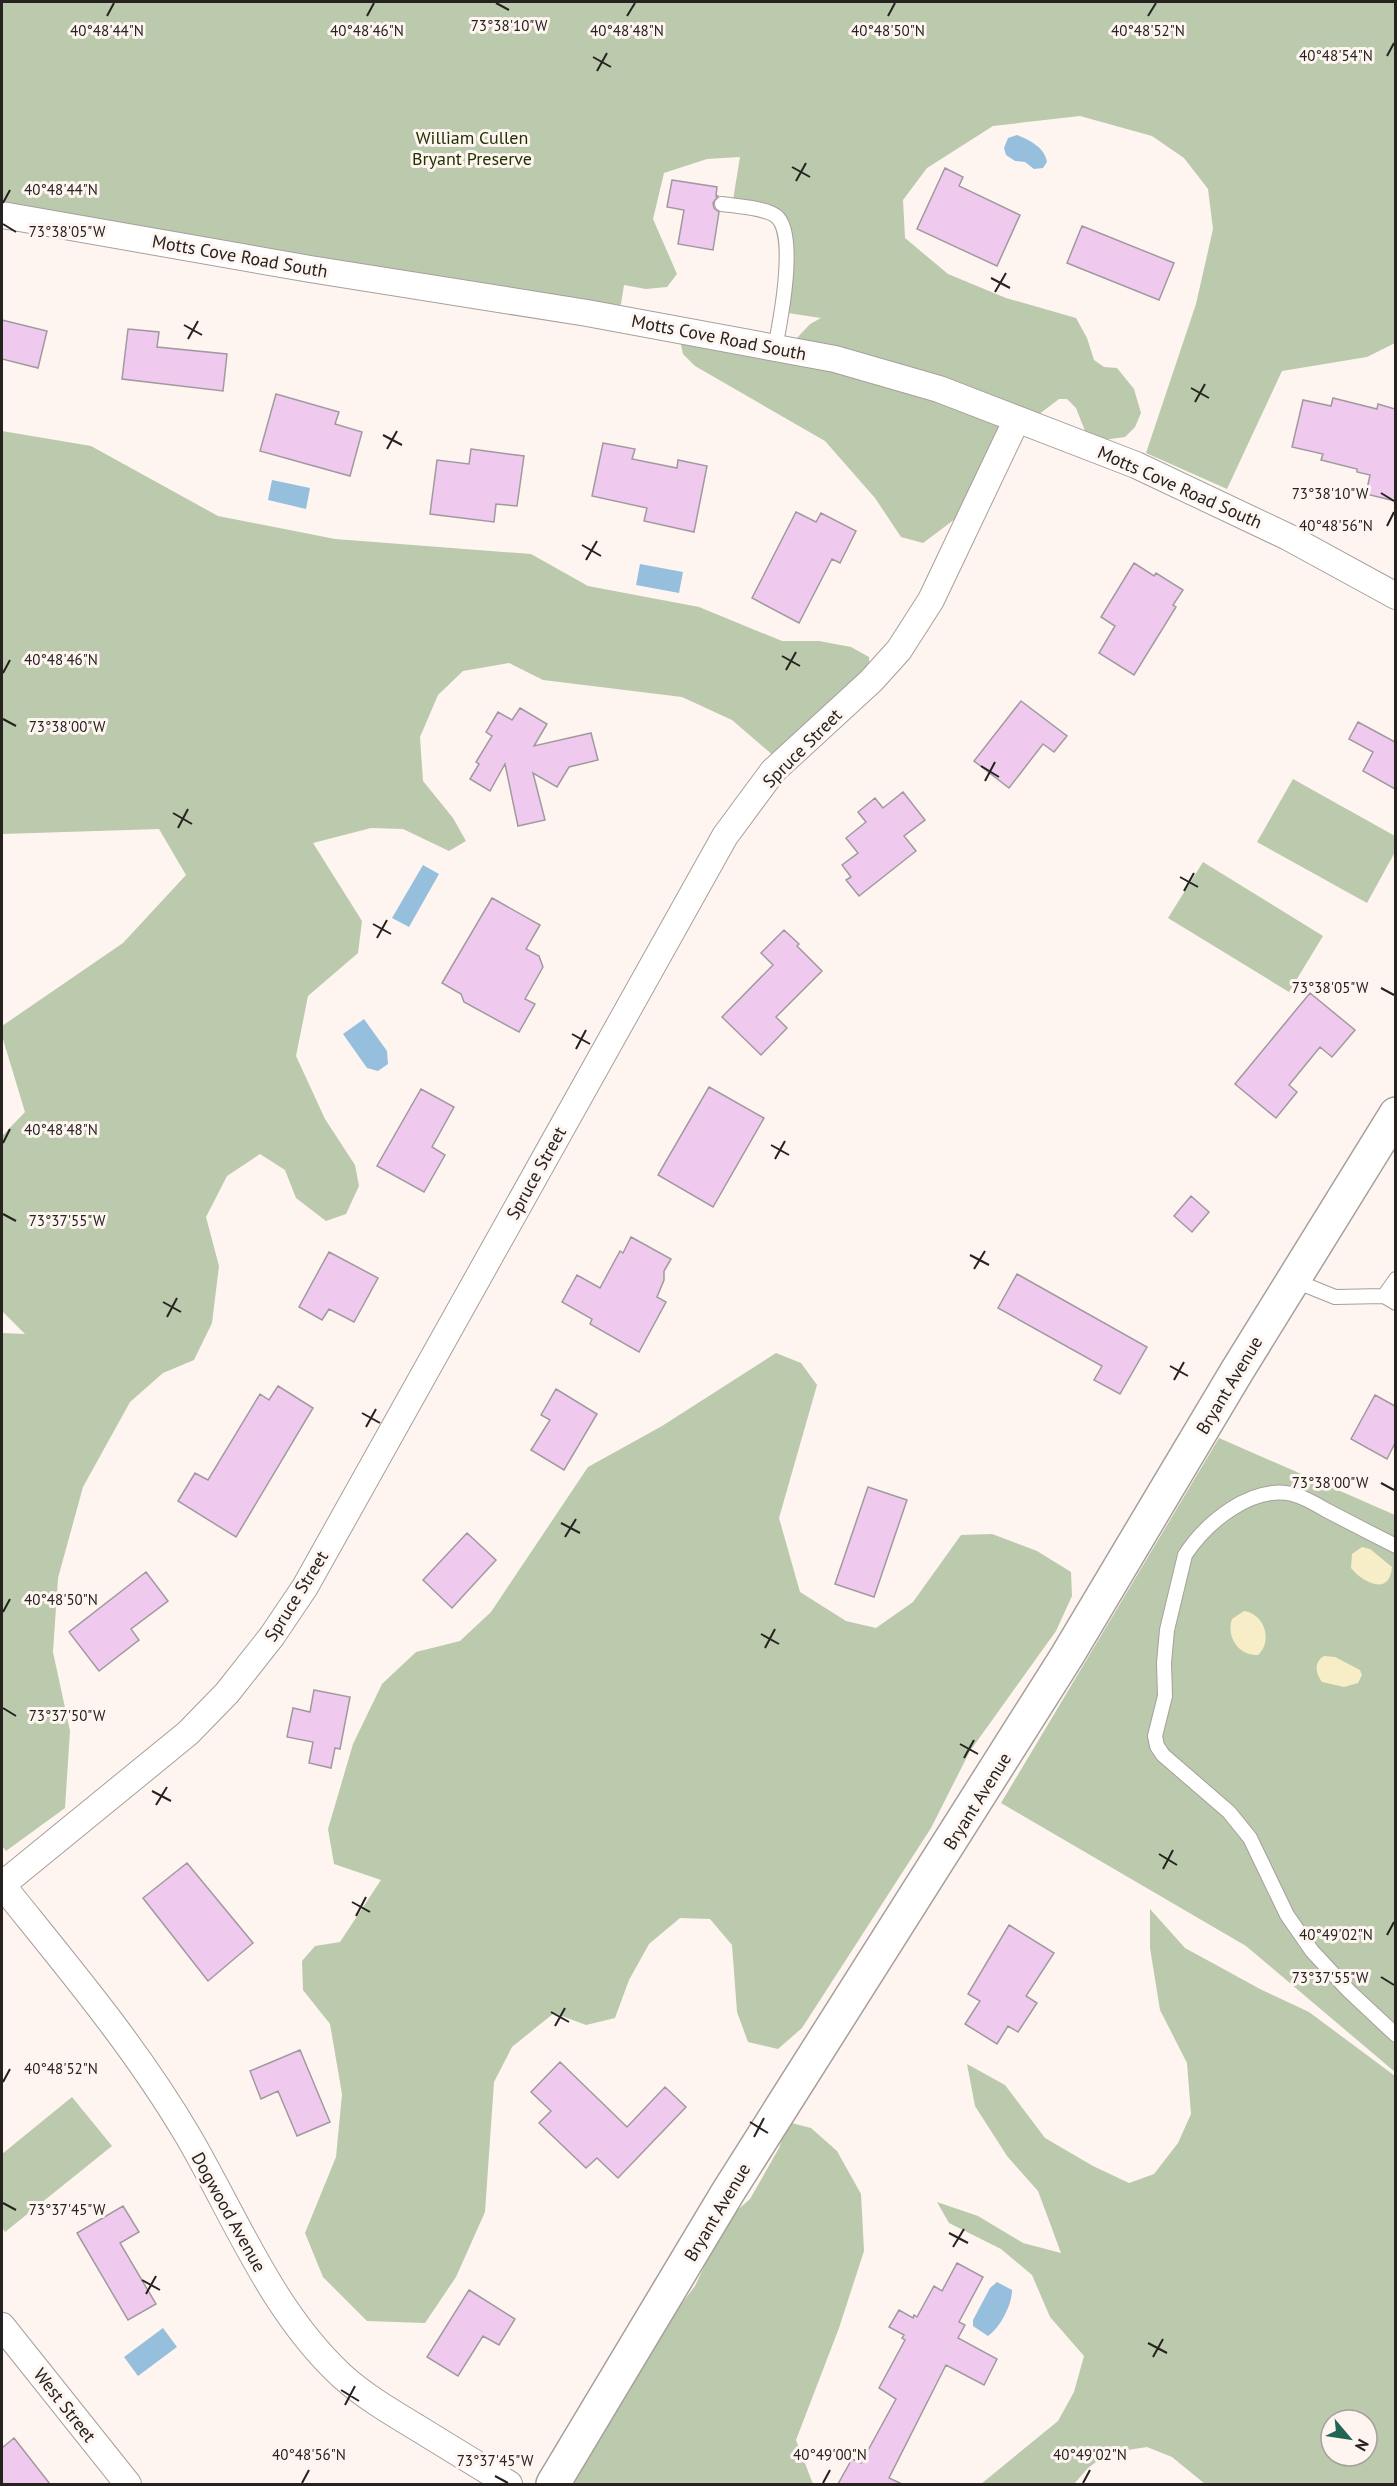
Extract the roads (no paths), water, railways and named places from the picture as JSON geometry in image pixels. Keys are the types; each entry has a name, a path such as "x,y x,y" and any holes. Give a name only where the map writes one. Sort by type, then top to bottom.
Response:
{"main road":[{"name":"Bryant Avenue","path":"553,2484 728,2192 1067,1656 1395,1114"}],"street":[{"name":"Motts Cove Road South","path":"2,215 321,271 587,313 835,359 939,389 1136,465 1227,506 1395,596"},
{"name":"Spruce Street","path":"2,1885 188,1733 227,1693 272,1636 305,1587 725,836 773,771 871,681 899,650 930,600 1017,419"},
{"name":"Dogwood Avenue","path":"2,1885 118,2030 158,2089 188,2136 270,2285 304,2335 343,2376 378,2404 509,2484"},
{"name":"West Street","path":"2,2326 128,2484"}],"lane":[{"path":"722,204 770,212 782,223 786,238 786,267 775,348"},
{"path":"1293,1280 1335,1297 1390,1299 1395,1279"},
{"path":"1395,1546 1292,1494 1261,1495 1239,1504 1217,1520 1192,1544 1185,1555 1167,1630 1164,1663 1165,1696 1155,1737 1157,1746 1163,1755 1229,1812 1250,1838 1287,1915 1312,1951 1395,2035"}],"water":[{"path":"1017,135 1032,142 1040,149 1047,162 1043,168 1034,169 1025,162 1015,161 1006,155 1004,148 1008,138"},
{"path":"272,480 310,488 306,509 268,500"},
{"path":"640,564 683,572 679,593 636,585"},
{"path":"423,865 439,874 409,927 392,918"},
{"path":"364,1019 387,1051 388,1064 378,1071 367,1068 343,1034"},
{"path":"997,2282 1012,2290 1011,2296 1008,2309 1001,2322 988,2336 973,2326 973,2320 990,2288"},
{"path":"163,2328 177,2347 138,2376 124,2357"}],"park label":[{"name":"William Cullen Bryant Preserve","path":"472,147"}]}
